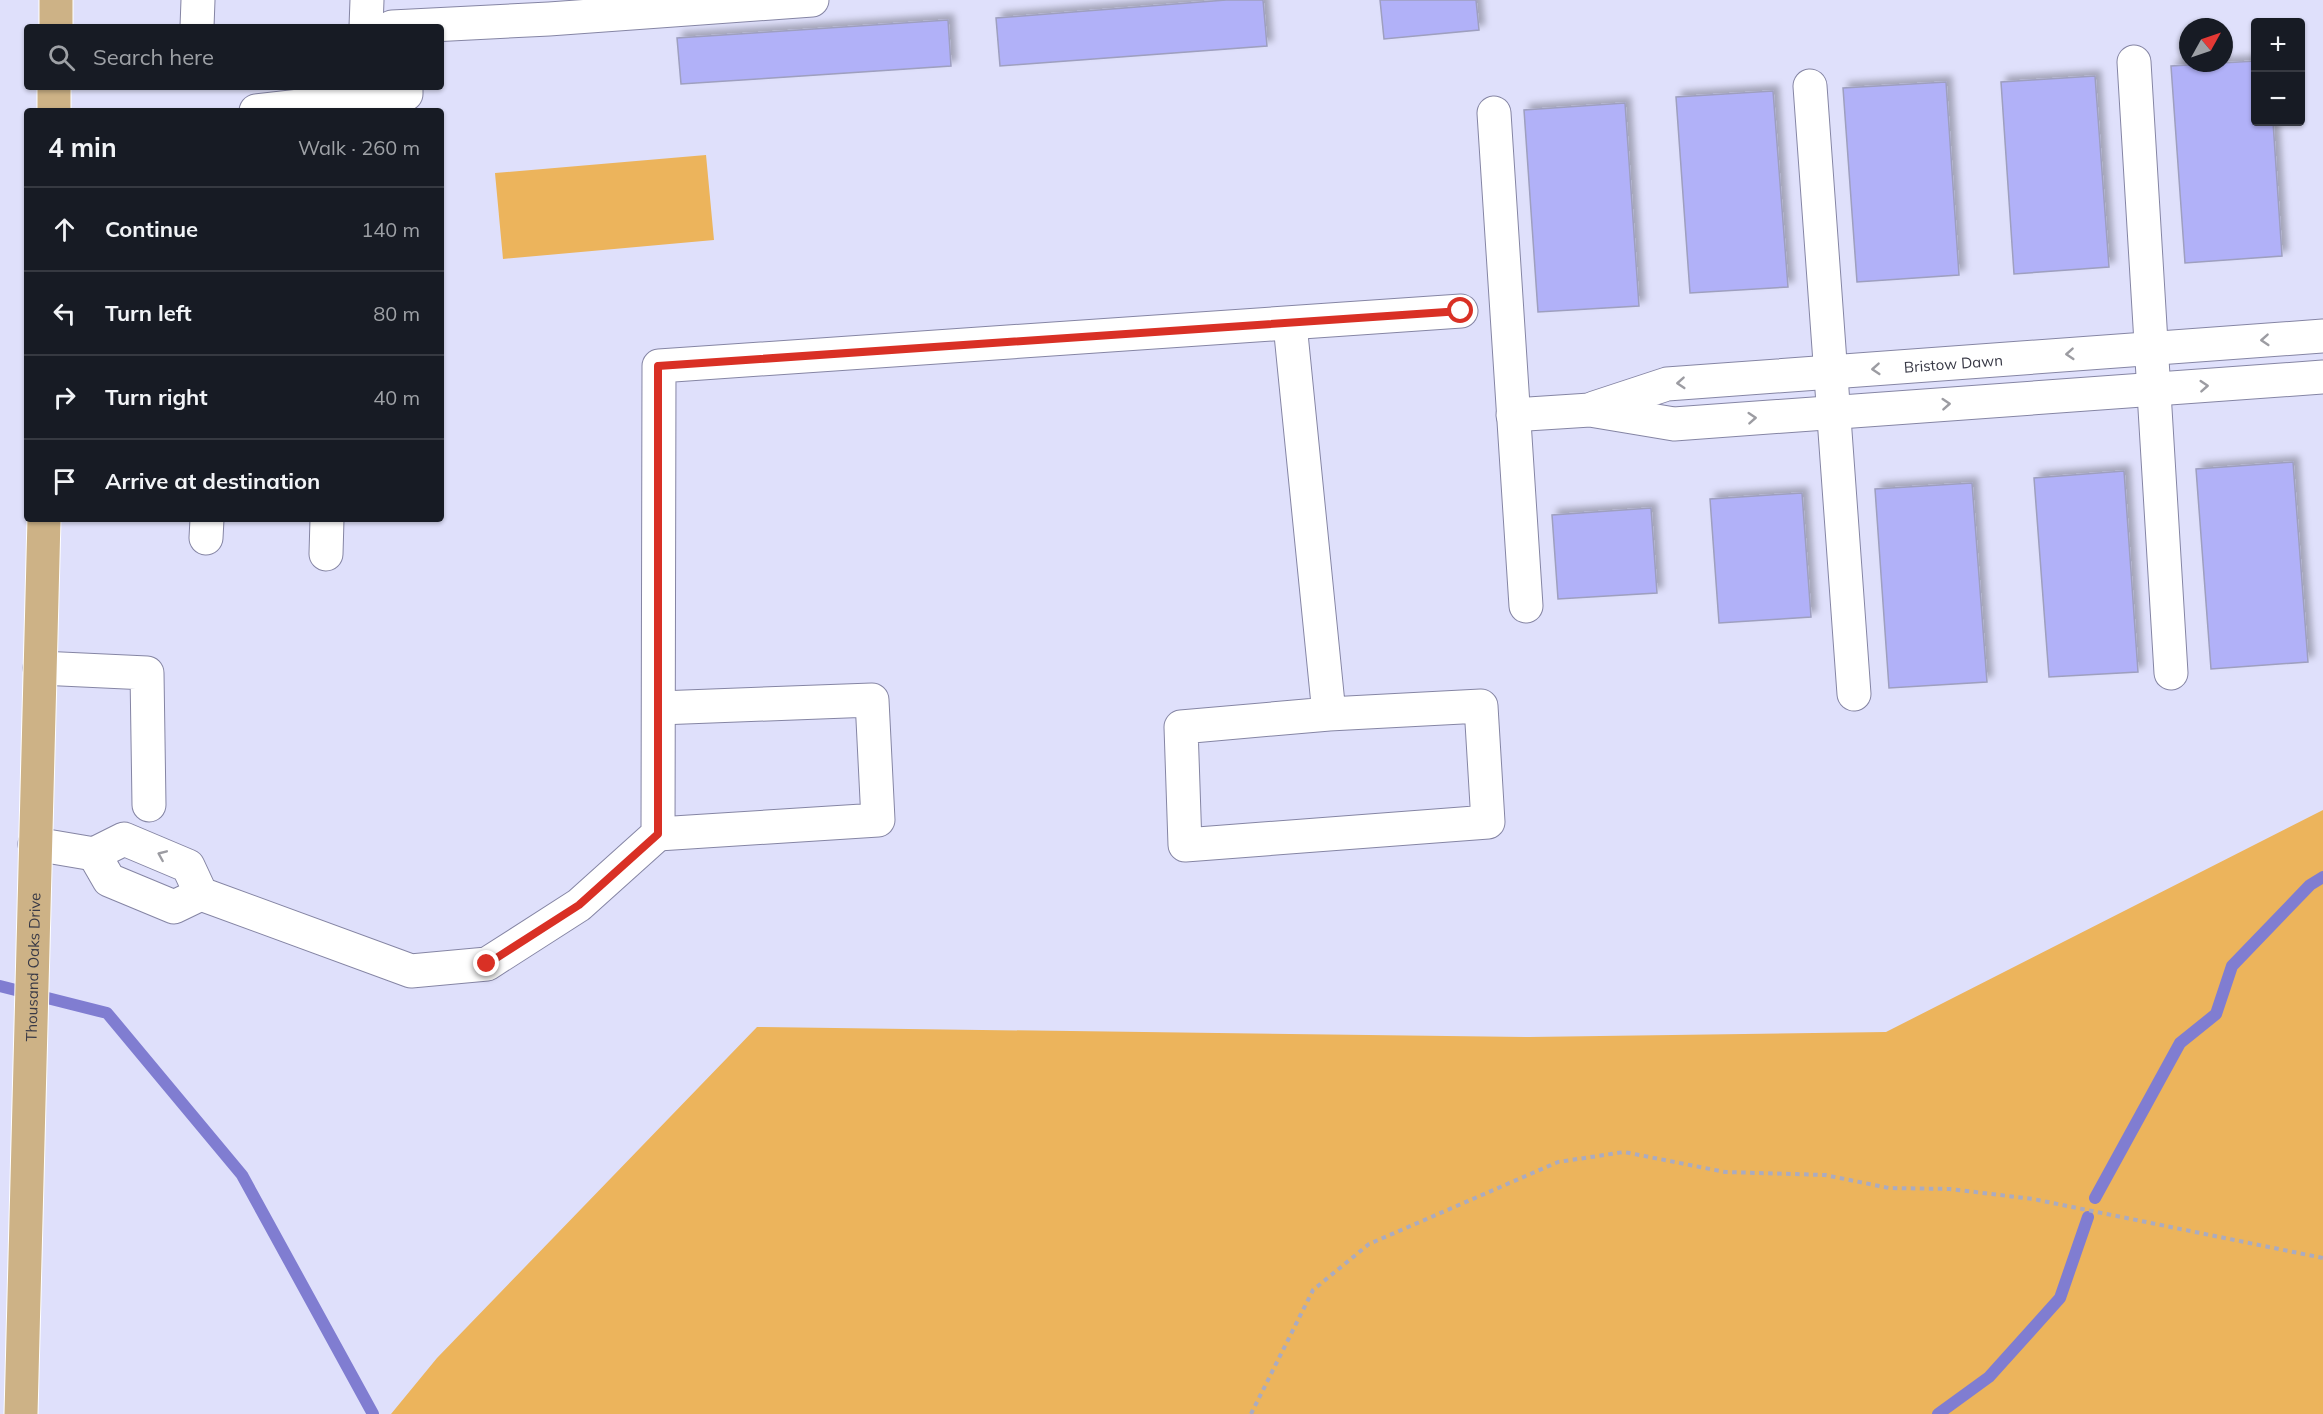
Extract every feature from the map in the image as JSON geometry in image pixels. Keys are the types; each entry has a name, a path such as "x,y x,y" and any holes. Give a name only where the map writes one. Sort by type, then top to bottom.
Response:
{"main road":[{"path":"56,0 56,24"},
{"path":"54,90 54,108"},
{"name":"Thousand Oaks Drive","path":"21,1414 24,1209 36,860 44,522"}],"lane":[{"path":"197,24 198,0"},
{"path":"366,24 367,0"},
{"path":"444,25 549,20 812,0"},
{"path":"2134,62 2171,673"},
{"path":"1810,86 1854,694"},
{"path":"282,108 406,94 406,90"},
{"path":"1494,113 1526,606"},
{"path":"658,834 658,366 1461,311"},
{"path":"1290,324 1329,714"},
{"name":"Bristow Dawn","path":"1590,410 1667,384 2323,336"},
{"name":"Bristow Dawn","path":"1513,415 1590,410 1674,424 2323,377"},
{"path":"326,554 327,522"},
{"path":"40,668 147,673 149,805"},
{"path":"36,860 94,854 124,839 188,866 201,894 411,971 487,964 579,905 658,834 879,820 872,700 659,708"},
{"path":"1481,706 1488,822 1185,845 1181,727 1329,714 1481,706"},
{"path":"94,854 110,880 174,907 201,894"}],"path":[{"path":"1251,1414 1313,1290 1369,1244 1557,1162 1624,1152 1725,1172 1825,1175 1889,1188 1950,1189 2034,1199 2323,1258"}],"shaded area":[{"path":"706,155 714,240 503,259 495,173"},
{"path":"2323,810 2323,1414 391,1414 437,1358 757,1027 1529,1037 1886,1032"}],"building":[{"path":"1226,0 1263,0 1267,46 1000,66 996,18"},
{"path":"1380,0 1476,0 1479,30 1384,39"},
{"path":"948,20 951,66 681,84 677,38"},
{"path":"2251,61 2251,126 2273,126 2282,256 2185,263 2171,66 2179,66 2179,72 2233,72 2233,62"},
{"path":"2095,76 2109,267 2014,274 2001,82"},
{"path":"1946,82 1959,275 1857,282 1843,88"},
{"path":"1773,91 1788,287 1690,293 1676,97"},
{"path":"1625,103 1639,306 1538,312 1524,110"},
{"path":"2293,462 2308,662 2211,669 2196,469"},
{"path":"2124,471 2138,672 2049,677 2034,478"},
{"path":"1972,483 1987,682 1889,688 1875,489"},
{"path":"1802,493 1811,617 1719,623 1710,499"},
{"path":"1651,508 1657,593 1558,599 1552,515"}],"waterway":[{"path":"2095,1198 2180,1043 2216,1014 2232,966 2310,885 2323,877"},
{"path":"0,986 107,1013 242,1175 373,1414"},
{"path":"1938,1414 1989,1377 2060,1298 2088,1217"}],"route":[{"path":"487,964 579,905 658,834 658,366 1461,311"}]}
